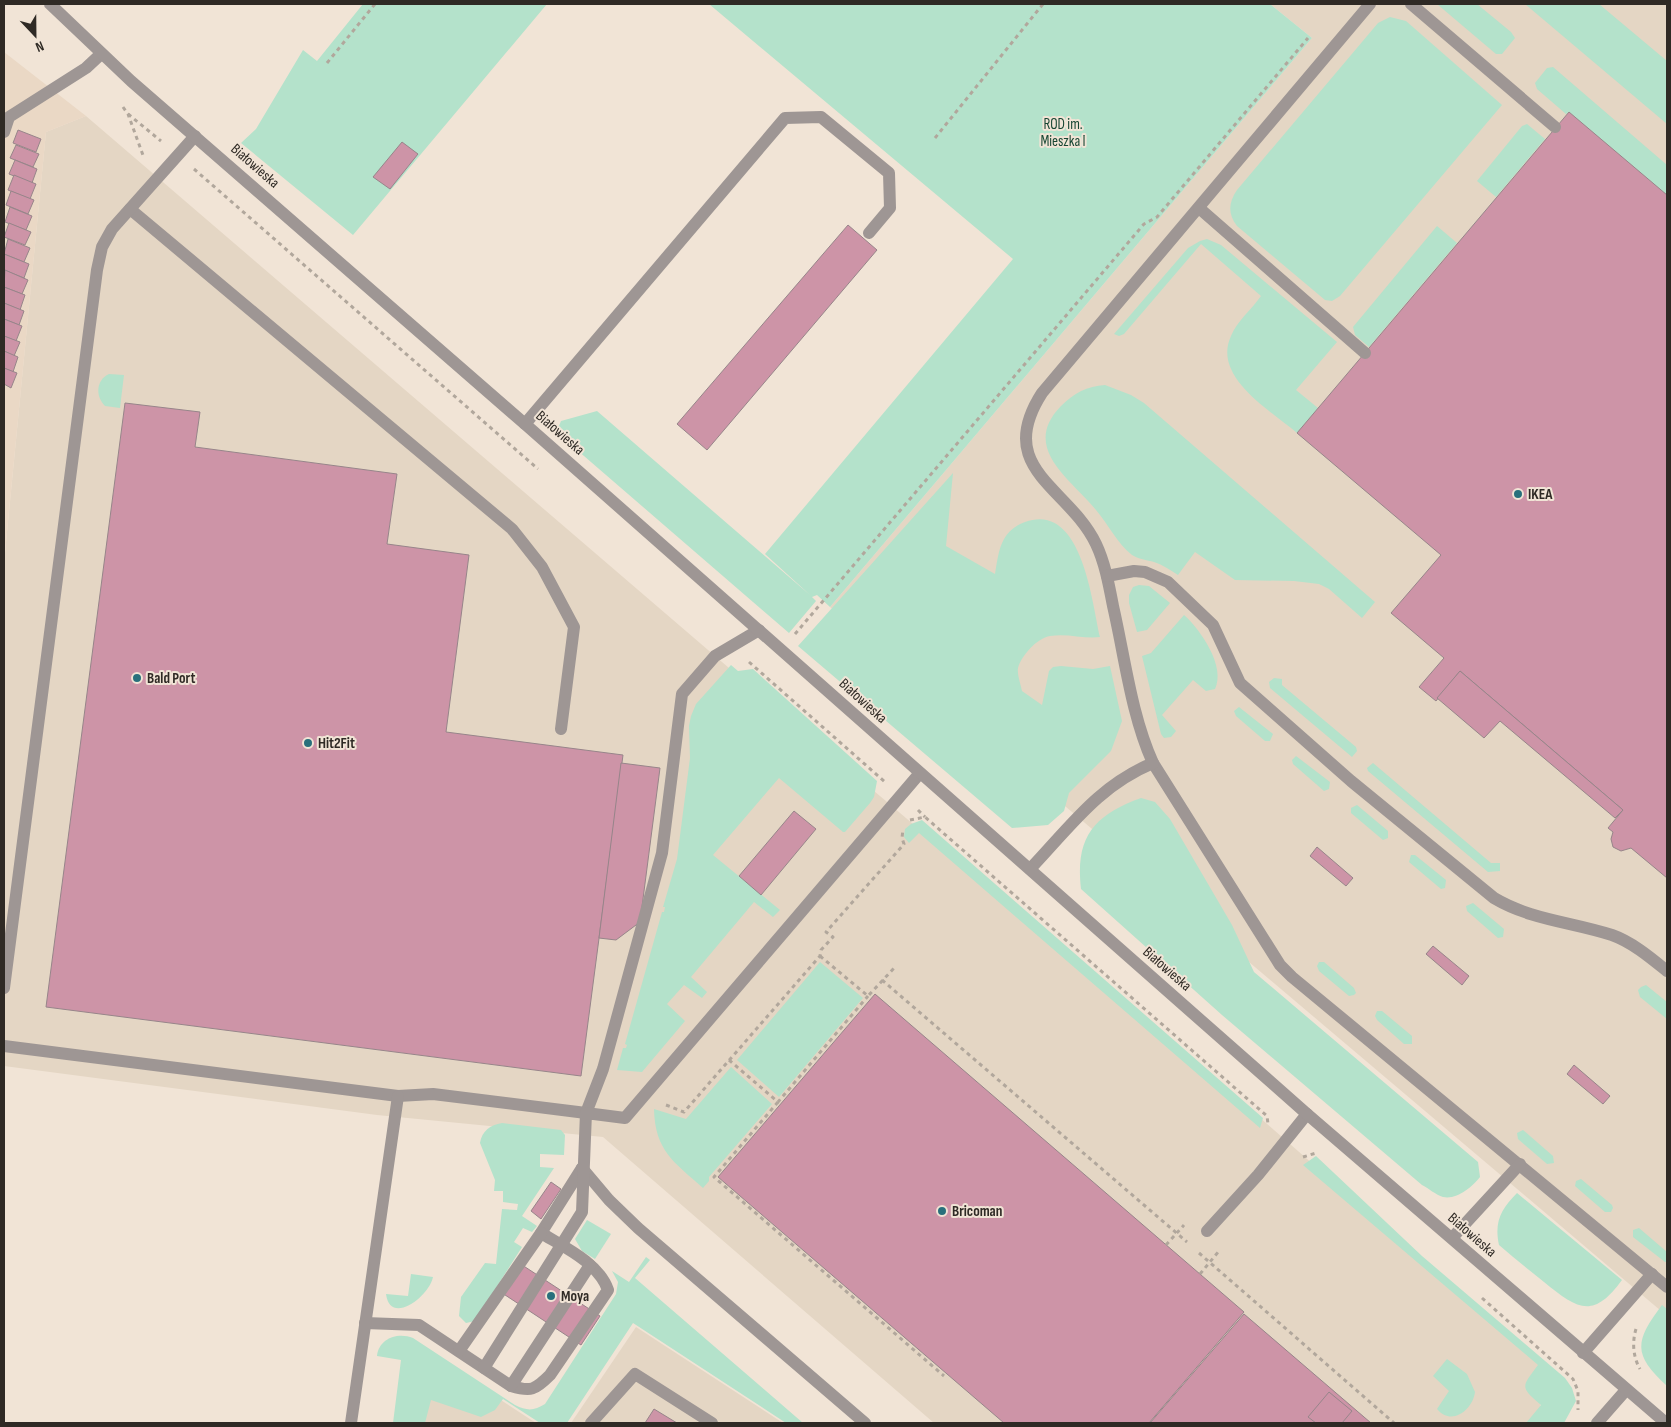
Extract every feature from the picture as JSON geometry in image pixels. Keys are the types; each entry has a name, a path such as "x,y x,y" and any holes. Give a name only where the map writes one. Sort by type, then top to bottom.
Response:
{"street":[{"name":"Białowieska","path":"50,4 101,54 526,424 1307,1114 1662,1422"},
{"path":"1370,4 1042,394 1031,410 1026,429 1029,459 1041,479 1078,516 1091,535 1107,576 1141,732 1153,763 1274,956 1287,972 1667,1287"},
{"path":"1411,4 1555,127"},
{"path":"4,132 10,117 86,68 101,54"},
{"path":"526,424 784,118 821,117 889,173 890,208 870,233"},
{"path":"4,988 97,270 102,247 112,229 151,183 195,136"},
{"path":"1199,208 1365,353"},
{"path":"130,209 512,529 542,567 574,627 561,729"},
{"path":"1107,576 1134,571 1145,572 1168,582 1213,626 1240,683 1351,780 1494,898 1517,911 1613,936 1648,956 1667,971"},
{"path":"484,1368 582,1212 582,1168 586,1113 609,1050 662,853 682,694 715,656 759,630"},
{"path":"1030,869 1102,792 1132,772 1153,763"},
{"path":"4,1046 398,1096 433,1094 625,1118 920,773"},
{"path":"351,1423 398,1096"},
{"path":"1207,1231 1307,1114"},
{"path":"1452,1238 1520,1164"},
{"path":"459,1351 582,1168"},
{"path":"582,1168 609,1200 638,1228 864,1423"},
{"path":"365,1323 419,1325 512,1386 527,1391 539,1386 550,1375 608,1290 604,1280 590,1265 540,1233"},
{"path":"512,1386 590,1265"},
{"path":"1583,1353 1652,1274"},
{"path":"591,1423 635,1374 712,1423"},
{"path":"1597,1423 1626,1390"}],"path":[{"path":"327,64 375,4"},
{"path":"935,138 1043,4"},
{"path":"781,650 1144,224 1156,217 1308,38"},
{"path":"122,106 128,114 539,470"},
{"path":"128,114 151,183"},
{"path":"731,646 1267,1116 1267,1128 1261,1137 1294,1166 1300,1158 1312,1153 1320,1154"},
{"path":"648,1092 662,1104 684,1112 820,956 821,950 833,937 826,932 904,844 902,838 905,825 910,820 925,817"},
{"path":"820,956 868,996"},
{"path":"896,966 868,996 714,1177 944,1376"},
{"path":"882,980 1190,1245"},
{"path":"729,1060 778,1102"},
{"path":"1200,1274 1224,1246"},
{"path":"1196,1251 1394,1423"},
{"path":"1477,1293 1573,1380 1578,1391 1577,1415"},
{"path":"1637,1325 1633,1343 1634,1356 1644,1375"}],"shaded area":[{"path":"1270,4 1667,4 1667,1316 830,607 1312,38"},
{"path":"4,52 86,116 46,132 4,563"},
{"path":"86,116 736,674 1266,1123 1541,1364 1540,1423 934,1423 603,1137 377,1115 4,1066 4,563 46,132"},
{"path":"636,1327 783,1423 571,1423"},
{"path":"424,1350 536,1423 403,1423"}],"green space":[{"path":"363,4 547,4 353,235 241,143 256,129 303,50 317,61"},
{"name":"ROD im. Mieszka I","path":"709,4 1270,4 1312,38 830,607 817,595 812,597 816,601 789,633 562,437 559,426 561,421 597,411 810,595 765,554 1013,259"},
{"path":"1437,4 1477,4 1511,32 1515,38 1502,54 1496,54"},
{"path":"1525,4 1599,4 1667,61 1667,124"},
{"path":"1390,17 1406,21 1502,105 1340,296 1332,301 1325,300 1237,226 1230,208 1232,199 1237,190 1378,23"},
{"path":"1553,67 1667,165 1667,195 1569,112 1566,114 1537,89 1535,83 1547,68"},
{"path":"1527,124 1545,139 1496,197 1477,181 1522,126"},
{"path":"1437,226 1457,243 1369,347 1355,335 1353,327"},
{"path":"1207,239 1221,245 1337,342 1296,390 1318,408 1297,433 1247,391 1236,379 1230,365 1227,351 1231,336 1241,320 1261,296 1201,244 1124,334 1119,336 1114,334 1188,248"},
{"path":"109,374 124,375 120,408 105,406 98,393 101,380"},
{"path":"1105,385 1131,395 1144,403 1375,602 1362,618 1329,589 1319,584 1294,581 1235,580 1195,552 1178,575 1157,563 1132,555 1117,539 1096,510 1063,475 1047,449 1046,436 1050,421 1061,406 1076,394 1087,389"},
{"path":"953,473 946,546 995,574 1002,543 1010,531 1025,522 1044,519 1060,526 1072,540 1081,558 1088,580 1100,637 1063,635 1045,637 1030,648 1022,658 1018,668 1019,680 1022,691 1042,705 1049,671 1053,667 1093,669 1110,666 1122,721 1111,751 1069,793 1064,811 1048,825 1012,828 798,646"},
{"path":"1139,585 1149,586 1170,603 1147,630 1137,632 1129,603 1129,595 1133,587"},
{"path":"1184,615 1198,630 1210,649 1215,660 1218,680 1215,689 1206,691 1193,680 1162,715 1176,731 1171,737 1164,738 1161,734 1142,656 1151,653"},
{"path":"731,665 738,671 753,669 877,781 874,797 843,832 779,778 713,855 780,910 773,917 754,902 691,977 707,992 702,998 684,985 667,1004 685,1021 642,1072 617,1070 623,1048 626,1048 627,1045 625,1044 662,912 664,912 665,907 663,907 677,859 690,758 689,726 691,716 696,704"},
{"path":"1274,678 1282,679 1282,685 1356,747 1357,751 1352,757 1270,688 1269,682"},
{"path":"1239,707 1273,734 1270,741 1265,741 1236,716 1234,711"},
{"path":"1296,756 1330,782 1329,789 1324,791 1293,764 1292,760"},
{"path":"1373,763 1491,863 1500,863 1500,871 1488,872 1368,771 1367,768"},
{"path":"1141,798 1155,802 1170,819 1232,925 1254,972 1478,1162 1480,1177 1473,1185 1454,1197 1443,1197 1422,1185 1222,1015 1081,889 1081,855 1091,830 1111,812"},
{"path":"1357,805 1388,831 1388,838 1383,840 1351,813 1351,808"},
{"path":"922,820 1263,1118 1260,1128 919,833 909,843 904,837 905,829 911,824"},
{"path":"1411,855 1415,855 1446,880 1445,888 1441,889 1409,862"},
{"path":"1473,903 1504,929 1503,937 1498,938 1467,911 1466,906"},
{"path":"820,962 863,998 779,1097 737,1060"},
{"path":"1319,962 1324,962 1354,988 1356,993 1349,996 1319,971 1317,966"},
{"path":"1646,985 1667,1002 1667,1019 1640,997 1638,990"},
{"path":"1377,1011 1382,1011 1412,1036 1412,1044 1404,1044 1377,1020 1375,1016"},
{"path":"731,1067 772,1104 709,1177 709,1181 703,1188 675,1163 662,1146 655,1123 654,1109 686,1119"},
{"path":"502,1123 561,1130 565,1135 564,1155 540,1154 540,1167 554,1168 522,1216 537,1226 532,1232 523,1228 514,1242 522,1247 475,1321 466,1323 459,1316 461,1297 485,1263 496,1264 502,1209 517,1210 518,1204 503,1202 503,1191 494,1191 495,1180 480,1143 487,1129"},
{"path":"1523,1130 1553,1156 1554,1163 1547,1164 1518,1139 1517,1133"},
{"path":"1316,1156 1422,1256 1565,1378 1572,1388 1576,1401 1564,1423 1526,1423 1541,1405 1529,1394 1525,1386 1538,1365 1303,1165"},
{"path":"1581,1179 1612,1205 1611,1212 1605,1212 1575,1186 1576,1181"},
{"path":"1517,1193 1622,1280 1612,1293 1593,1305 1576,1304 1566,1299 1499,1245 1497,1229 1500,1216"},
{"path":"587,1220 611,1234 595,1259 582,1251 575,1239"},
{"path":"1639,1228 1667,1252 1667,1262 1633,1237 1633,1230"},
{"path":"646,1257 650,1260 635,1278 803,1423 786,1423 633,1323 567,1423 540,1423 503,1399 495,1410 481,1417 431,1400 425,1423 393,1423 401,1360 377,1356 381,1345 385,1341 396,1336 413,1338 515,1405 527,1409 537,1408 545,1404 616,1294 618,1282 612,1271 629,1282"},
{"path":"411,1274 433,1277 425,1293 417,1300 402,1308 394,1308 389,1303 386,1294 408,1296"},
{"path":"1662,1305 1667,1309 1667,1386 1648,1365 1641,1347 1646,1328"},
{"path":"1447,1359 1467,1374 1475,1392 1466,1410 1455,1416 1443,1414 1437,1409 1449,1391 1433,1376"}],"building":[{"name":"IKEA","path":"1569,112 1667,195 1667,878 1631,848 1621,851 1613,847 1611,839 1613,832 1608,828 1623,810 1460,671 1436,701 1419,687 1444,658 1391,613 1441,555 1297,433"},
{"path":"18,130 41,139 36,152 13,143"},
{"path":"402,142 418,154 390,189 373,177"},
{"path":"16,145 39,154 33,167 10,158"},
{"path":"15,160 37,169 32,183 9,174"},
{"path":"14,175 36,184 30,199 8,190"},
{"path":"11,191 34,200 28,214 6,205"},
{"path":"10,207 32,216 26,230 5,222"},
{"path":"9,223 31,232 25,245 4,237"},
{"path":"848,225 877,250 707,450 677,424"},
{"path":"8,239 30,248 24,262 4,254"},
{"path":"4,254 29,264 24,278 4,270"},
{"path":"5,270 28,280 22,294 4,287"},
{"path":"4,287 25,295 20,310 4,303"},
{"path":"4,303 24,311 19,325 4,319"},
{"path":"4,319 22,326 16,341 4,336"},
{"path":"4,336 20,342 14,356 4,351"},
{"path":"4,351 18,357 13,372 4,368"},
{"path":"4,368 17,373 11,388 4,384"},
{"name":"Hit2Fit","path":"125,403 200,412 195,447 397,474 387,544 469,555 446,732 623,755 581,1076 46,1007"},
{"path":"1460,671 1623,810 1615,818 1500,721 1484,738 1437,698"},
{"path":"621,763 660,768 640,922 616,940 599,938"},
{"path":"794,811 816,829 761,895 739,876"},
{"path":"1317,847 1353,878 1346,886 1310,856"},
{"path":"1433,946 1469,976 1462,985 1426,954"},
{"name":"Bricoman","path":"875,994 1244,1312 1149,1423 1004,1423 718,1177"},
{"path":"1574,1065 1610,1096 1603,1104 1567,1074"},
{"path":"551,1182 561,1189 541,1219 531,1211"},
{"path":"516,1261 600,1316 581,1345 496,1289"},
{"path":"1244,1314 1371,1423 1150,1423"},
{"path":"1329,1392 1352,1411 1342,1423 1316,1423 1308,1417"},
{"path":"654,1409 677,1423 645,1423"}],"place":[{"name":"IKEA","path":"1518,494"},
{"name":"Bald Port","path":"137,678"},
{"name":"Hit2Fit","path":"308,743"},
{"name":"Bricoman","path":"942,1211"},
{"name":"Moya","path":"551,1296"}]}
